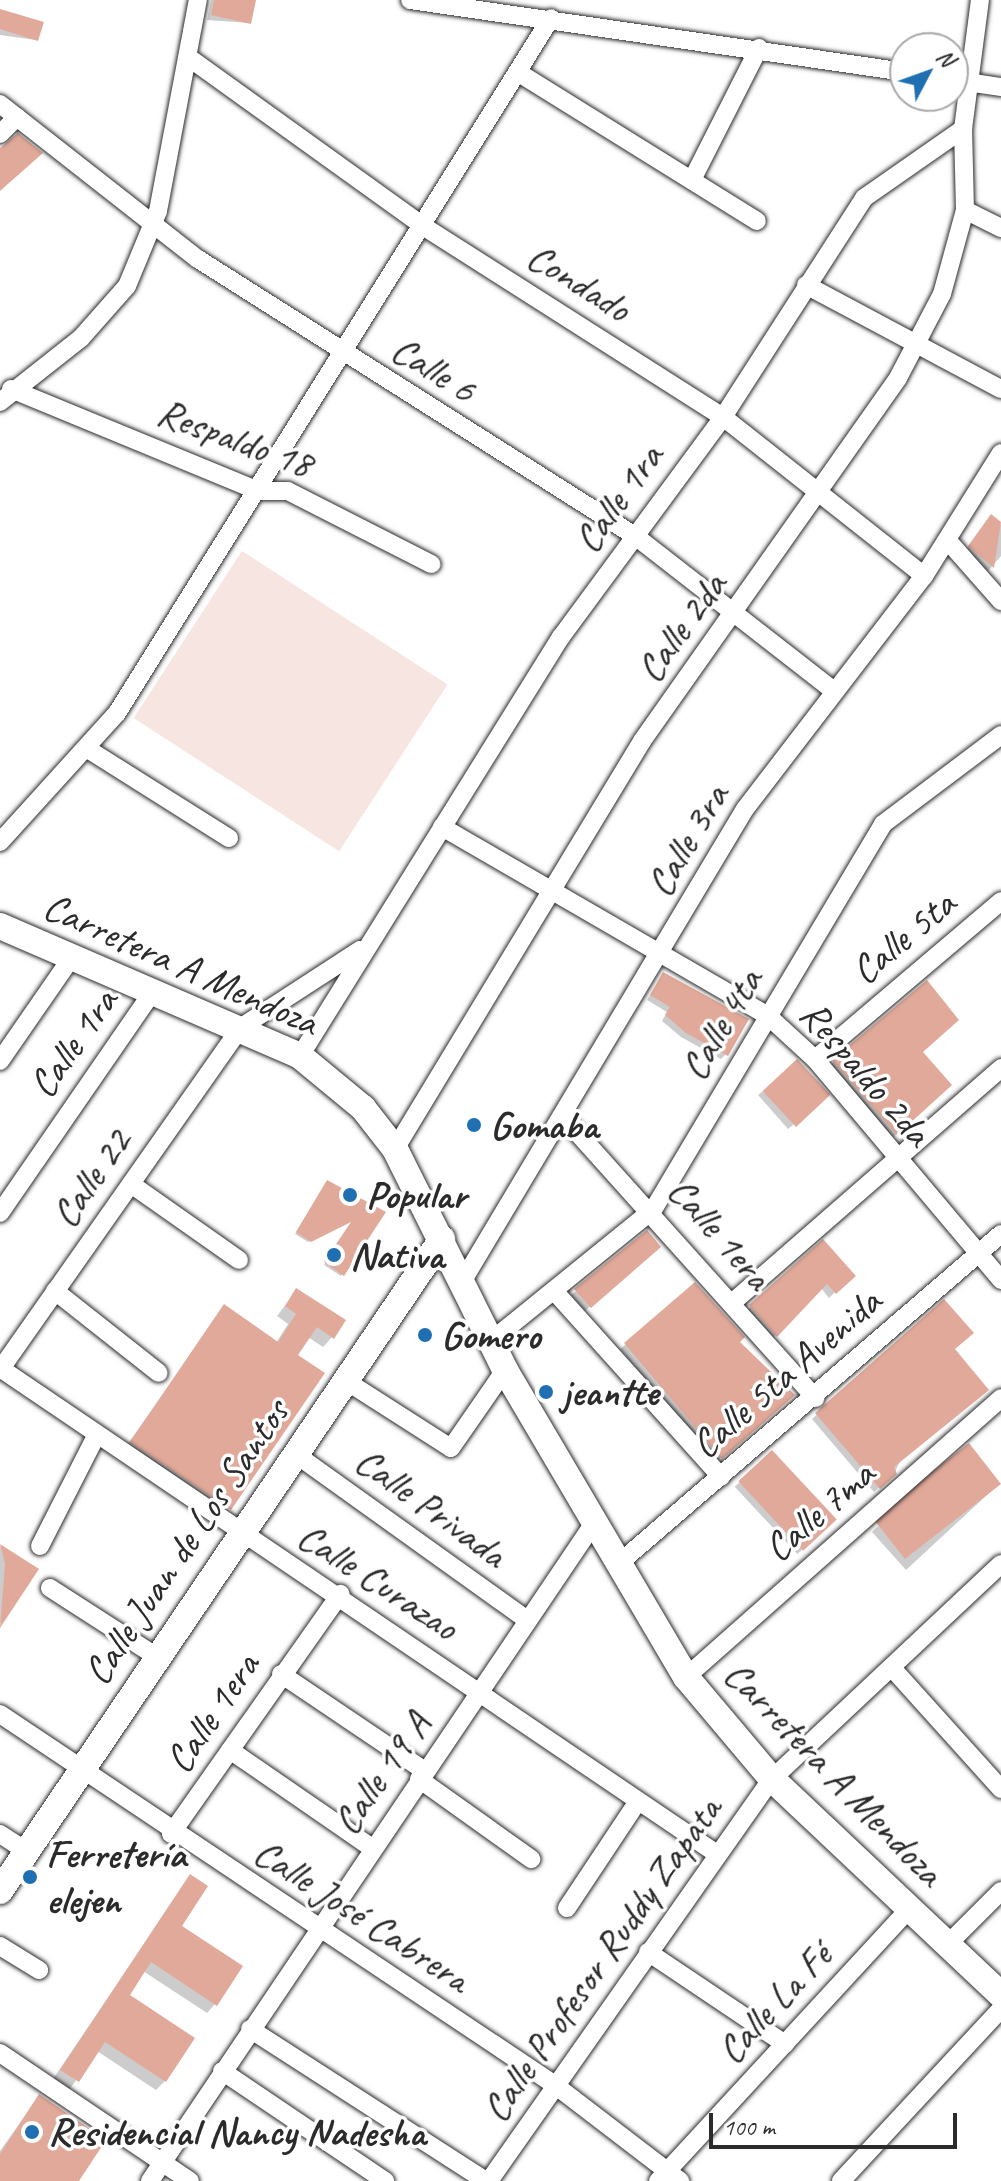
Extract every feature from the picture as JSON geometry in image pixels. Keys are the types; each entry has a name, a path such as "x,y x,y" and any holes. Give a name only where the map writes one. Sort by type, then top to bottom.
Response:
{"street":[{"path":"5,396 81,338 127,286 154,221 198,0"},
{"path":"410,0 759,48 889,69"},
{"path":"969,47 980,0"},
{"path":"0,842 86,748 259,491 426,228 551,18"},
{"path":"692,180 759,48"},
{"name":"Condado","path":"188,57 426,228 723,417 824,493 924,576"},
{"path":"519,73 757,221"},
{"path":"969,82 1001,87"},
{"name":"Calle 6","path":"0,104 154,221 345,357 635,536 834,691"},
{"path":"962,112 963,129"},
{"path":"0,134 17,117"},
{"name":"Calle 2da","path":"395,1149 642,741 824,493 917,343 942,294 965,210 963,129"},
{"name":"Calle 1ra","path":"300,1056 561,637 723,417 864,198 963,129"},
{"path":"965,210 1001,228"},
{"path":"806,285 1001,389"},
{"name":"Respaldo 18","path":"5,396 259,491 288,491 431,564"},
{"name":"Calle 3ra","path":"462,1282 565,1119 745,809 949,542 1001,453"},
{"path":"949,542 994,580 1001,601"},
{"name":"Calle 4ta","path":"491,1341 556,1293 653,1210 883,824 1001,735"},
{"path":"86,748 229,838"},
{"name":"Respaldo 2da","path":"442,827 663,950 768,1016 815,1059 895,1159 1001,1280"},
{"name":"Calle 5ta","path":"815,1059 1001,901"},
{"name":"Carretera A Mendoza","path":"0,926 70,960 240,1028 300,1056 363,1108 395,1149 505,1370 592,1526 686,1677 772,1779 1001,1995"},
{"path":"240,1028 366,947"},
{"path":"0,1061 70,960"},
{"name":"Calle 1ra","path":"0,1213 151,994"},
{"name":"Calle 22","path":"0,1369 240,1028"},
{"path":"733,1302 1001,1068"},
{"name":"Calle 1era","path":"565,1119 653,1210 815,1398"},
{"path":"131,1184 239,1260"},
{"name":"Calle 5ta Avenida","path":"617,1565 815,1398 1001,1234"},
{"name":"Calle Juan de Los Santos","path":"0,1891 237,1534 442,1239"},
{"path":"55,1291 159,1373"},
{"path":"556,1293 721,1477"},
{"name":"Calle Curazao","path":"0,1369 237,1534 340,1594 717,1854"},
{"path":"343,1379 451,1448 505,1370"},
{"name":"Calle 7ma","path":"686,1677 1001,1398"},
{"path":"40,1546 96,1436"},
{"name":"Calle Privada","path":"294,1453 527,1620"},
{"name":"Calle 19 A","path":"150,2181 592,1526"},
{"path":"772,1779 1001,1564"},
{"path":"50,1588 157,1657"},
{"name":"Calle 1era","path":"171,1834 340,1594"},
{"path":"892,1668 1001,1789"},
{"path":"281,1674 422,1775 531,1859"},
{"name":"Calle José Cabrera","path":"0,1714 171,1834 555,2085 669,2177"},
{"path":"230,1750 372,1848"},
{"name":"Calle Profesor Ruddy Zapata","path":"487,2181 772,1779"},
{"path":"567,1908 638,1801"},
{"path":"0,1834 26,1851"},
{"path":"948,1944 1001,1891"},
{"name":"Calle La Fé","path":"669,2177 909,1909"},
{"path":"0,1946 39,1970"},
{"path":"648,1952 785,2044"},
{"path":"841,2181 1001,2009"},
{"path":"250,2029 487,2181"},
{"path":"0,2053 190,2181"},
{"path":"222,2071 385,2181"}],"shaded area":[{"path":"242,551 447,684 339,851 134,718"}],"building":[{"path":"214,0 256,0 251,24 211,15"},
{"path":"0,9 44,22 38,41 0,29"},
{"path":"18,133 43,153 0,191 0,148"},
{"path":"991,514 1001,522 994,568 968,546"},
{"path":"663,972 749,1019 728,1056 686,1033 665,1015 670,1007 650,995"},
{"path":"927,980 959,1020 923,1052 952,1085 897,1135 832,1060"},
{"path":"797,1059 830,1095 796,1127 763,1091"},
{"path":"327,1180 386,1212 344,1276 324,1262 351,1222 311,1242 296,1232"},
{"path":"647,1230 661,1247 591,1308 574,1289"},
{"path":"823,1239 856,1276 836,1294 827,1284 777,1337 749,1305"},
{"path":"695,1282 745,1337 740,1342 795,1395 722,1459 624,1343"},
{"path":"296,1288 346,1320 334,1339 317,1327 298,1355 325,1373 231,1510 130,1442 224,1304 278,1342 296,1314 285,1306"},
{"path":"944,1299 974,1333 955,1349 989,1390 894,1467 897,1474 880,1489 815,1413"},
{"path":"969,1443 1001,1484 905,1559 873,1518"},
{"path":"772,1450 837,1519 803,1551 738,1481"},
{"path":"0,1544 39,1569 0,1628 5,1564"},
{"path":"190,1874 208,1886 182,1926 243,1966 217,2006 151,1962 130,1995 195,2038 166,2082 105,2042 79,2082 60,2070"},
{"path":"39,2094 106,2140 79,2181 0,2181 0,2154"}],"place":[{"name":"Gomaba","path":"474,1125"},
{"name":"Popular","path":"350,1195"},
{"name":"Nativa","path":"334,1255"},
{"name":"Gomero","path":"425,1335"},
{"name":"jeantte","path":"546,1392"},
{"name":"Ferretería elejen","path":"30,1877"},
{"name":"Residencial Nancy Nadesha","path":"32,2132"}]}
